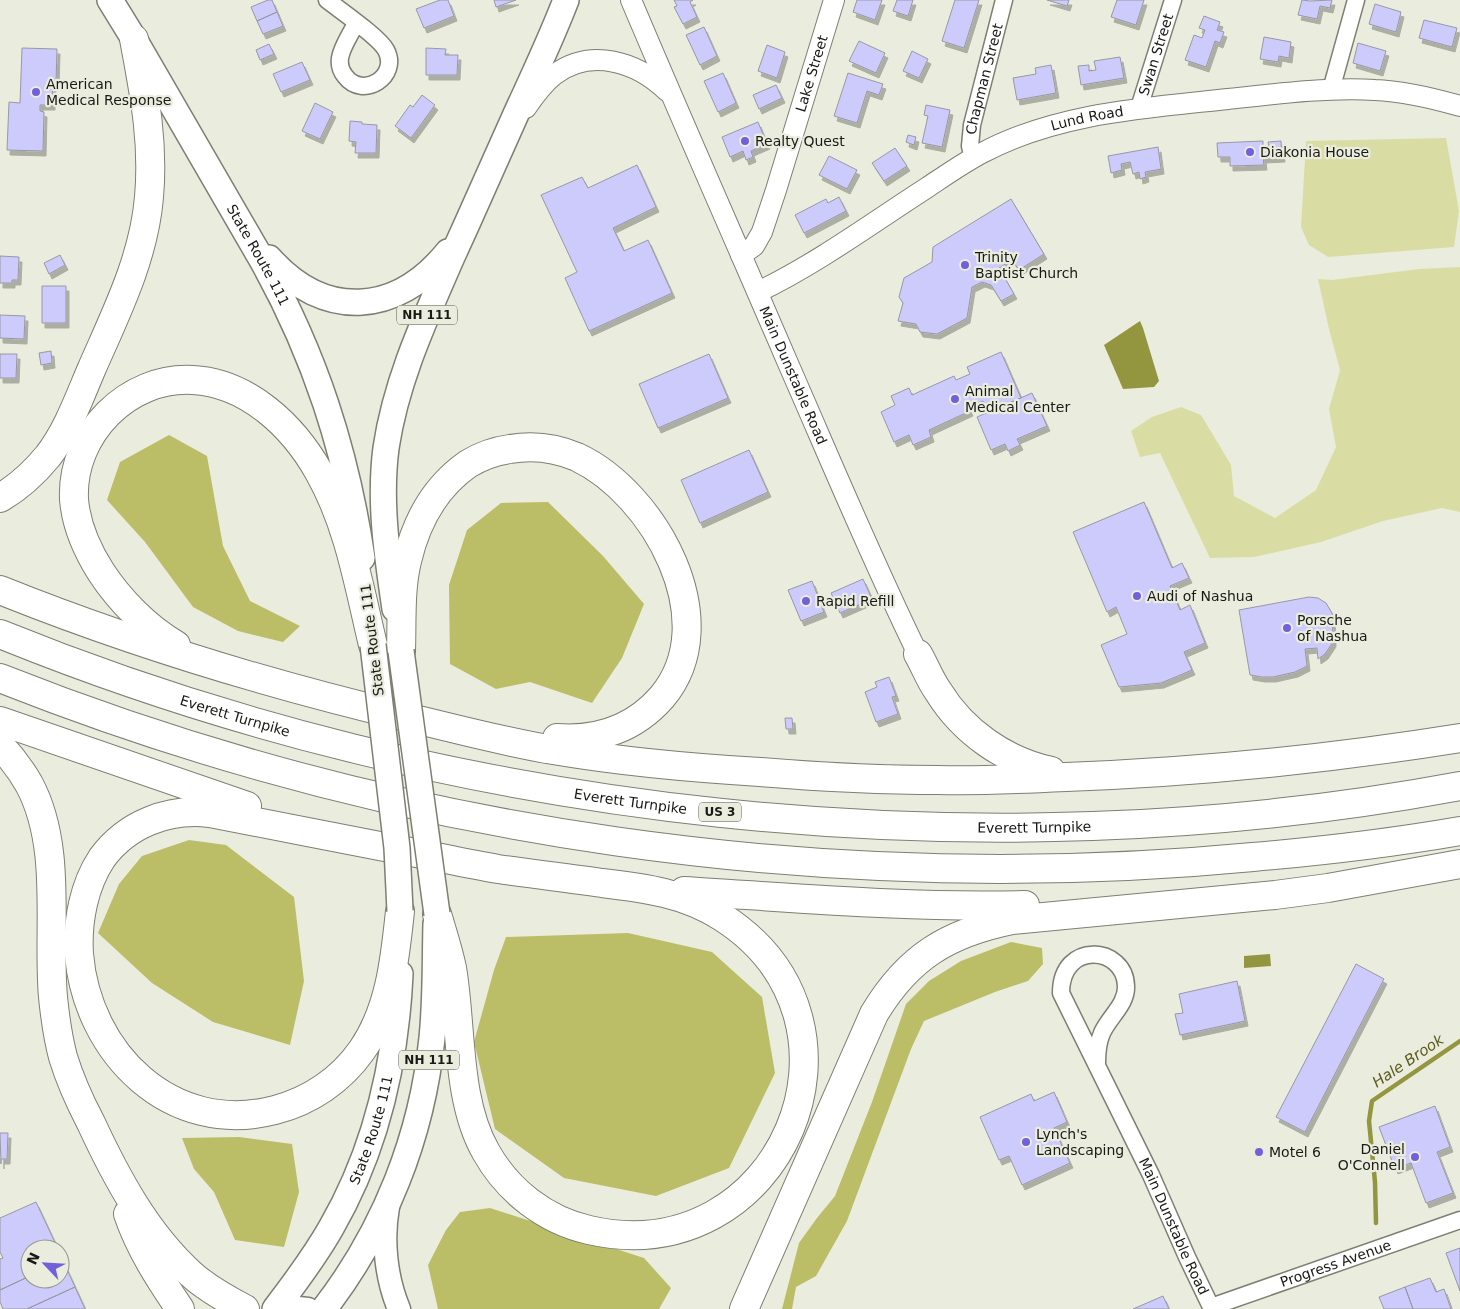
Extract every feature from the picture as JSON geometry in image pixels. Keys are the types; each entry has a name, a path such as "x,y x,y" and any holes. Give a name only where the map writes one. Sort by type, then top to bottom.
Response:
{"highway":[{"path":"0,498 34,473 62,436 121,302 138,256 149,202 151,161 148,113 134,39"},
{"path":"230,671 178,646 141,619 106,580 91,555 78,524 74,498 75,479 82,453 90,437 105,416 119,404 134,394 159,383 193,380 218,384 237,391 270,413 285,426 303,447 319,471 337,509 350,550 373,645"},
{"path":"401,651 403,584 407,561 416,531 426,511 442,487 456,473 479,458 504,450 532,447 558,451 576,457 616,484 639,508 654,528 669,555 680,583 685,605 687,634 679,669 665,693 652,707 638,718 616,730 599,736 584,738 560,738 448,727"},
{"path":"0,590 122,636 230,671 338,701 531,746 564,752 710,769 900,780 982,780 1084,776 1223,768 1378,750 1460,738"},
{"name":"Everett Turnpike","path":"0,634 72,662 180,699 343,745 537,787 734,814 904,826 1017,828 1131,825 1300,810 1460,786"},
{"path":"918,654 941,697 957,718 976,736 1003,753 1033,766 1049,771 1084,776"},
{"path":"0,678 164,737 326,784 437,810 547,831 724,855 828,863 942,868 1054,869 1206,862 1395,842 1460,831"},
{"path":"0,721 271,814 407,851"},
{"path":"0,745 20,769 29,785 42,818 49,854 52,982 55,1014 67,1068 74,1088 107,1158 138,1240 153,1269 180,1309"},
{"path":"400,911 394,962 385,1000 377,1023 361,1051 340,1075 323,1089 293,1105 271,1111 240,1115 197,1110 168,1099 150,1087 127,1067 107,1041 91,1010 82,979 78,946 82,907 90,882 100,862 112,846 130,831 148,821 178,813 205,812 520,872 646,889 866,903 929,905 991,906 1227,900"},
{"path":"744,1309 865,1031 894,984 913,965 935,948 951,939 982,927 1025,918 1227,900 1328,888 1460,864"},
{"path":"436,914 452,966 463,1071 471,1117 478,1136 498,1170 513,1188 530,1202 547,1214 568,1223 584,1229 612,1234 635,1236 655,1234 681,1229 710,1216 742,1194 764,1172 778,1154 792,1127 802,1087 804,1062 802,1037 796,1011 780,976 756,944 725,918 701,905 677,896 646,889"},
{"path":"756,1309 844,1080"},
{"path":"107,1158 138,1209 177,1261 192,1276 210,1289 245,1309"}],"main road":[{"name":"State Route 111","path":"110,0 279,292 304,344 331,417 348,479 363,564 396,848 400,911 399,989 394,1046 385,1090 354,1182 332,1227 309,1263 275,1309"},
{"name":"State Route 111","path":"324,1309 361,1256 390,1200 408,1151 421,1106 434,1015 436,914 384,534 383,492 386,449 394,409 421,327 566,0"},
{"path":"234,213 268,258 291,280 316,294 337,301 350,302 380,299 396,294 417,282 443,259 467,224"},
{"path":"390,1200 386,1224 386,1249 390,1279 399,1309"},
{"path":"288,1309 308,1309"}],"street":[{"path":"327,0 356,23"},
{"name":"Main Dunstable Road","path":"631,0 895,606 918,654"},
{"name":"Lake Street","path":"741,255 754,246 761,235 834,0"},
{"name":"Chapman Street","path":"973,158 970,146 972,125 1004,0"},
{"name":"Swan Street","path":"1139,108 1173,0"},
{"path":"1332,90 1356,0"},
{"name":"Main Dunstable Road","path":"497,157 518,120 539,90 553,76 574,64 589,60 605,60 630,66 652,78 671,94"},
{"name":"Lund Road","path":"758,292 813,262 973,158 1004,142 1063,122 1139,108 1332,90 1375,90 1403,93 1460,106"},
{"name":"Main Dunstable Road","path":"1097,1063 1097,1050 1102,1032 1120,1006 1125,996 1126,986 1124,975 1118,966 1110,959 1090,954 1080,957 1071,963 1064,972 1061,982 1061,993 1151,1175 1212,1308"},
{"name":"Progress Avenue","path":"1212,1308 1460,1220"}],"green space":[{"path":"1446,138 1459,211 1454,247 1328,257 1309,245 1301,227 1306,141"},
{"path":"1460,267 1460,512 1442,508 1383,521 1321,542 1254,557 1210,558 1160,453 1140,457 1131,431 1152,417 1181,407 1201,415 1231,465 1234,496 1275,518 1316,490 1336,447 1329,409 1340,370 1318,279 1332,280 1419,269"},
{"path":"169,435 207,456 223,546 250,601 300,626 283,642 238,631 193,607 145,542 107,500 120,462"},
{"path":"548,502 603,556 644,604 622,658 592,703 530,682 496,689 450,664 449,585 467,530 501,503"},
{"path":"189,840 226,845 294,897 304,981 290,1045 213,1022 152,983 98,933 119,884 142,856"},
{"path":"628,933 712,952 762,997 775,1073 729,1168 656,1196 564,1178 495,1129 474,1042 494,970 506,937"},
{"path":"1011,942 1042,948 1043,964 1028,981 995,992 924,1021 911,1049 847,1221 816,1276 796,1287 792,1309 782,1309 799,1243 835,1196 872,1102 906,1004 929,981 961,961"},
{"path":"239,1137 292,1144 299,1192 284,1247 235,1240 214,1192 194,1169 182,1138"},
{"path":"490,1208 644,1258 671,1288 659,1309 438,1309 428,1265 446,1230 460,1212"}],"shaded area":[{"path":"1140,321 1159,381 1154,387 1123,389 1104,345"},
{"path":"1270,954 1271,966 1244,968 1244,956"}],"building":[{"path":"272,0 277,12 257,21 251,7"},
{"path":"440,0 448,0 454,16 424,28 416,9"},
{"path":"494,0 516,0 496,7"},
{"path":"674,0 693,0 690,2 697,17 683,24 674,7 677,6"},
{"path":"857,0 882,0 875,20 853,12"},
{"path":"897,0 913,0 908,16 893,11"},
{"path":"955,0 979,0 964,48 942,41"},
{"path":"1047,0 1069,0 1067,6"},
{"path":"1117,0 1144,0 1136,25 1111,17"},
{"path":"1302,0 1332,0 1330,8 1320,6 1317,19 1298,15"},
{"path":"1375,4 1401,12 1396,32 1369,24"},
{"path":"277,12 283,26 263,34 257,21"},
{"path":"1204,16 1220,22 1217,30 1224,32 1220,43 1215,41 1206,67 1185,60 1194,35 1202,38 1205,30 1199,28"},
{"path":"1424,20 1457,28 1452,47 1419,38"},
{"path":"704,27 717,56 700,65 686,35"},
{"path":"1264,37 1291,42 1289,58 1279,56 1278,62 1260,59"},
{"path":"859,41 885,53 876,73 849,61"},
{"path":"1358,43 1386,51 1380,71 1353,63"},
{"path":"269,44 274,54 260,60 256,50"},
{"path":"767,45 785,52 777,78 758,71"},
{"name":"American Medical Response","path":"22,48 57,49 56,82 53,82 52,105 40,105 40,111 44,112 43,151 7,150 9,102 20,103"},
{"path":"426,48 446,49 445,55 458,55 457,75 426,75"},
{"path":"912,51 928,59 919,78 903,71"},
{"path":"1120,57 1124,78 1081,85 1078,66 1089,65 1089,71 1096,70 1094,61"},
{"path":"302,62 310,80 281,92 273,74"},
{"path":"1051,65 1056,93 1017,100 1013,78 1036,74 1035,68"},
{"path":"723,73 736,103 718,112 704,81"},
{"path":"848,73 883,84 879,95 867,91 857,123 834,116"},
{"path":"776,85 782,98 759,109 753,95"},
{"path":"422,95 435,105 411,138 395,126 410,105 413,107"},
{"path":"315,103 333,112 320,139 302,131"},
{"path":"926,105 950,110 942,147 922,143 928,116 924,115"},
{"path":"350,121 377,125 376,153 355,153 356,142 349,141"},
{"name":"Realty Quest","path":"758,122 767,144 751,151 753,157 746,160 743,151 730,157 722,137"},
{"path":"908,135 916,137 914,145 906,142"},
{"name":"Diakonia House","path":"1263,141 1263,148 1269,148 1268,142 1281,141 1282,157 1263,158 1264,165 1230,166 1230,157 1218,157 1217,143"},
{"path":"1158,147 1161,169 1145,172 1146,177 1140,179 1139,172 1133,174 1130,162 1121,164 1122,170 1111,173 1108,156"},
{"path":"895,148 907,166 884,181 872,163"},
{"path":"829,156 857,170 847,189 819,175"},
{"path":"637,165 656,207 613,228 624,251 648,240 672,293 589,331 565,278 577,272 541,195 582,177 588,188"},
{"path":"839,197 846,211 804,233 795,215 826,199 828,203"},
{"name":"Trinity Baptist Church","path":"1011,199 1044,254 1019,270 1012,260 999,268 1014,294 1001,301 991,285 982,282 972,287 967,318 937,334 920,332 916,324 898,321 903,303 899,297 904,278 932,262 933,247"},
{"path":"60,255 65,265 49,274 44,263"},
{"path":"0,256 19,257 18,280 12,280 12,283 0,283"},
{"path":"42,286 66,286 66,323 42,323"},
{"path":"0,315 25,316 24,339 0,338"},
{"path":"51,351 52,363 41,365 39,353"},
{"name":"Animal Medical Center","path":"1001,352 1021,398 988,412 983,401 968,407 970,411 929,430 931,437 913,445 909,435 894,442 881,412 895,405 891,396 909,388 912,395 954,376 956,380 970,374 967,367"},
{"path":"0,354 17,354 16,378 0,378"},
{"path":"709,354 728,398 658,428 639,384"},
{"path":"1032,393 1047,426 1017,439 1020,445 1008,451 1005,444 991,450 977,417"},
{"path":"749,450 768,492 700,523 681,480"},
{"name":"Audi of Nashua","path":"1144,502 1172,568 1182,563 1189,578 1170,586 1180,610 1190,605 1205,643 1184,652 1192,670 1161,683 1119,687 1101,645 1127,634 1116,607 1107,612 1073,532"},
{"path":"863,579 872,599 840,613 831,593"},
{"name":"Rapid Refill","path":"812,581 824,612 801,621 788,590"},
{"name":"Porsche of Nashua","path":"1309,597 1318,598 1326,603 1332,613 1333,642 1325,654 1318,659 1317,648 1305,649 1307,666 1295,672 1273,677 1250,675 1239,610"},
{"path":"889,677 896,696 892,697 898,714 876,722 865,692 877,687 875,682"},
{"path":"785,718 792,718 793,729 786,729"},
{"path":"1356,964 1384,979 1305,1132 1276,1117"},
{"path":"1237,981 1245,1021 1180,1035 1175,1014 1183,1013 1179,994"},
{"name":"Lynch's Landscaping","path":"1054,1092 1067,1122 1054,1128 1070,1163 1022,1185 1009,1156 999,1160 980,1117 1031,1094 1034,1101"},
{"name":"Daniel O'Connell","path":"1435,1106 1450,1147 1437,1152 1453,1193 1426,1203 1411,1163 1395,1169 1379,1127"},
{"path":"0,1133 8,1133 7,1159 1,1159 1,1164"},
{"path":"36,1202 53,1239 20,1239 20,1281 0,1290 0,1259 3,1258 0,1252 0,1218"},
{"path":"1460,1248 1460,1291 1446,1253"},
{"path":"70,1276 75,1287 27,1309 3,1309 0,1302 0,1290 20,1281 20,1289 70,1289"},
{"path":"1430,1278 1436,1292 1444,1289 1451,1309 1413,1309 1405,1287"},
{"path":"75,1287 85,1309 27,1309"},
{"path":"1405,1287 1413,1309 1384,1309 1379,1297"},
{"path":"1163,1296 1169,1309 1133,1309"}],"waterway":[{"name":"Hale Brook","path":"1376,1223 1375,1182 1369,1121 1372,1101 1460,1041"}],"place":[{"name":"American Medical Response","path":"36,92"},
{"name":"Realty Quest","path":"745,141"},
{"name":"Diakonia House","path":"1250,152"},
{"name":"Trinity Baptist Church","path":"965,265"},
{"name":"Animal Medical Center","path":"955,399"},
{"name":"Audi of Nashua","path":"1137,596"},
{"name":"Rapid Refill","path":"806,601"},
{"name":"Porsche of Nashua","path":"1287,628"},
{"name":"Lynch's Landscaping","path":"1026,1142"},
{"name":"Motel 6","path":"1259,1152"},
{"name":"Daniel O'Connell","path":"1415,1157"}]}
